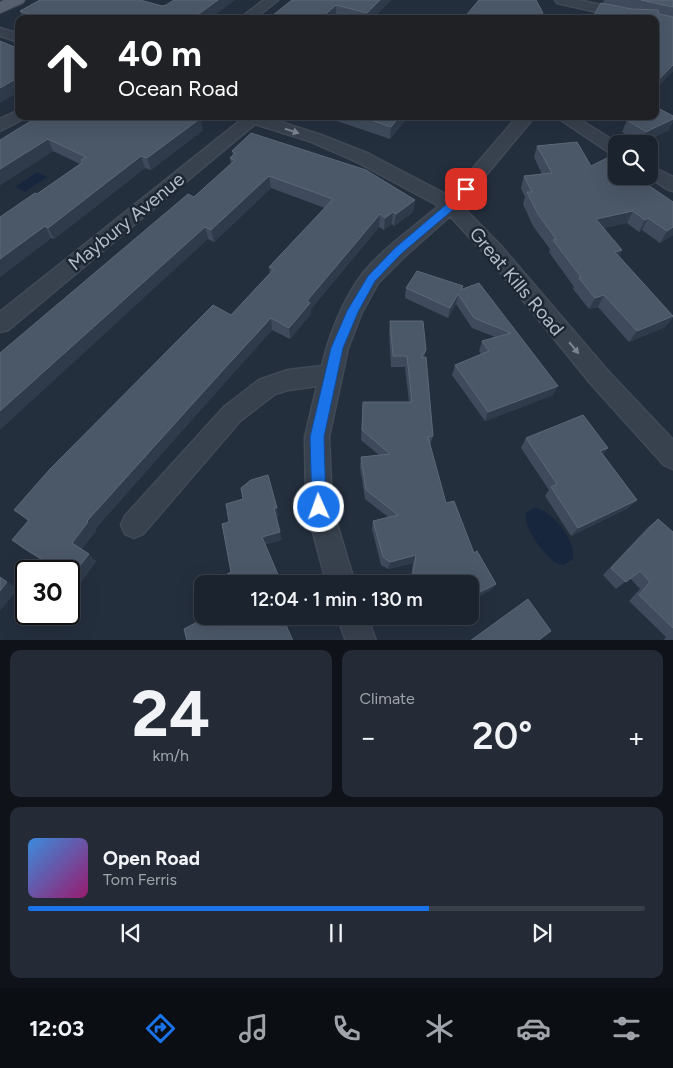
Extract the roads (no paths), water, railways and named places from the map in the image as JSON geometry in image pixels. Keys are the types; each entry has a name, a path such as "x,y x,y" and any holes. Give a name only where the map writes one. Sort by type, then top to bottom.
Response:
{"main road":[{"path":"0,8 17,0"}],"street":[{"path":"251,15 272,0"},
{"path":"559,0 565,14"},
{"path":"559,0 628,15"},
{"path":"0,32 15,37"},
{"path":"0,126 15,117"},
{"name":"Maybury Avenue","path":"0,324 245,120"},
{"name":"Great Kills Road","path":"258,120 315,138 363,158 405,178 451,205 494,251 599,378 673,457"},
{"path":"338,575 319,507 317,437 337,348 352,311 372,278 398,251 451,205 524,120"},
{"path":"569,120 608,144"},
{"path":"658,176 673,185"},
{"path":"134,525 232,414 267,387 288,380 330,375"},
{"path":"355,625 361,640"}],"water":[{"path":"37,172 47,177 25,192 15,187"},
{"path":"534,508 541,509 548,514 562,528 572,545 572,560 563,565 556,563 538,545 530,531 526,518 526,513"}]}
